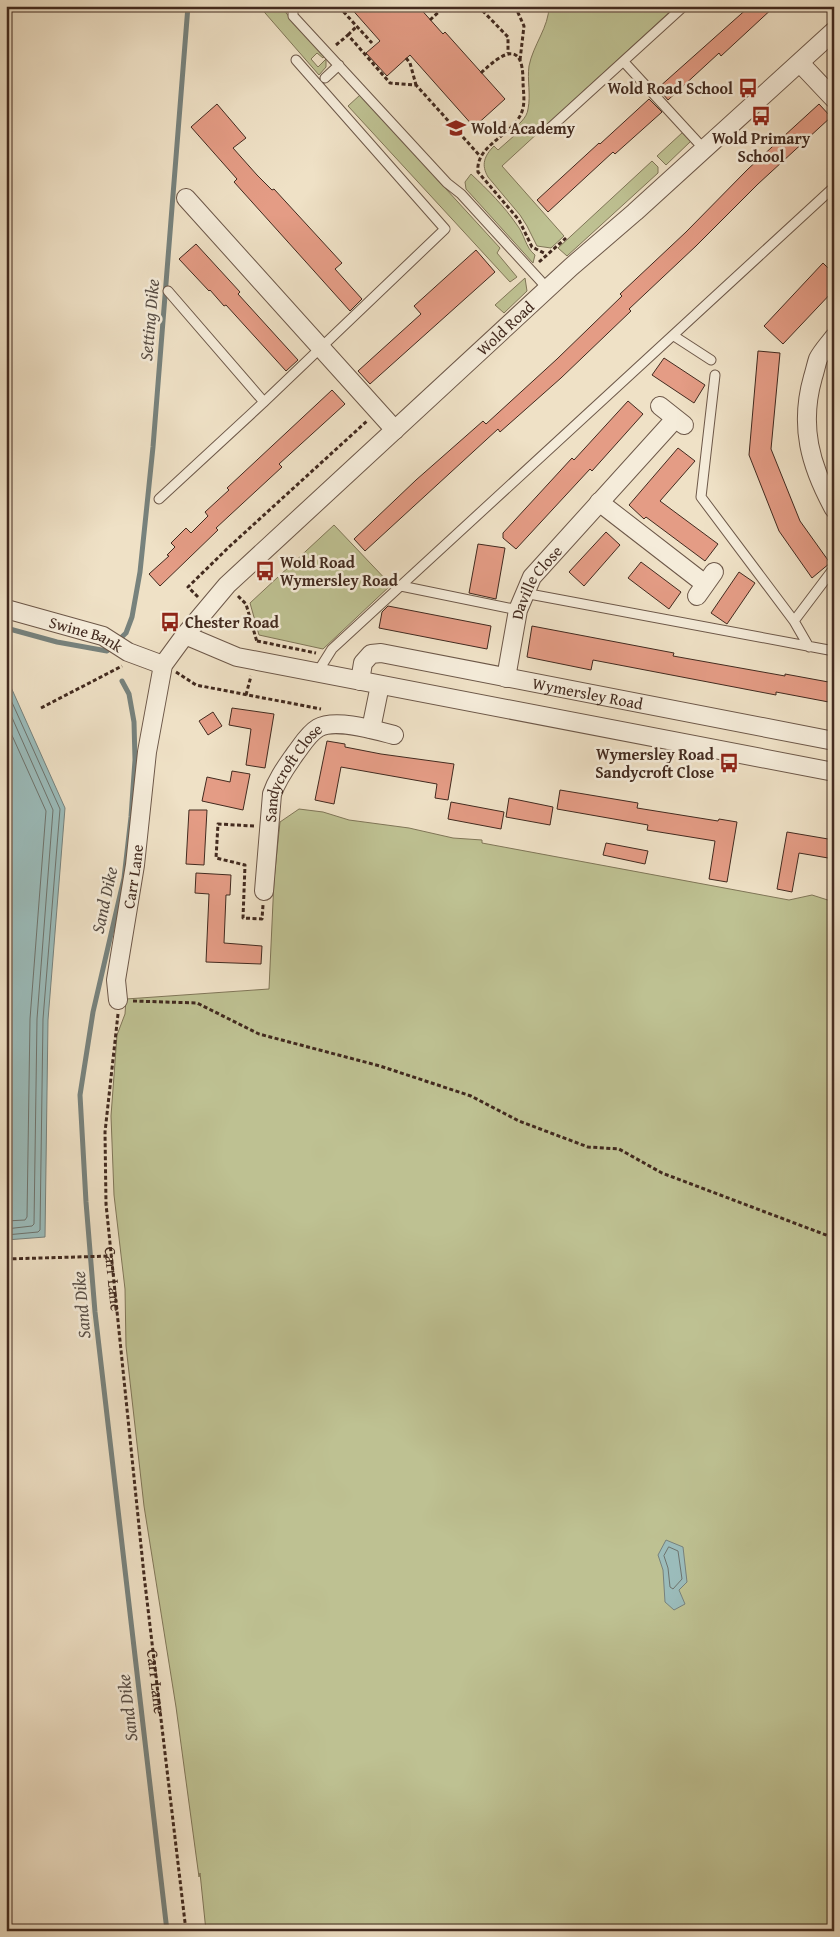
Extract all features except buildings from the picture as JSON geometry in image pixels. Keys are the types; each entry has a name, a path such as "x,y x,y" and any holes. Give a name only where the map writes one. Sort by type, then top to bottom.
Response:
{"street":[{"name":"Wold Road","path":"185,635 227,585 548,289 834,31"},
{"path":"800,63 834,99"},
{"path":"186,198 395,430"},
{"path":"834,337 818,358 809,393 806,424 810,452 819,479 834,509"},
{"name":"Daville Close","path":"506,678 518,610 532,578 599,502 680,422 660,406"},
{"path":"599,502 705,584"},
{"name":"Swine Bank","path":"6,609 103,636 122,648 163,664"},
{"name":"Carr Lane","path":"118,1000 116,980 135,865 147,752 163,664 185,635"},
{"name":"Wymersley Road","path":"185,635 237,657 834,772"},
{"name":"Wymersley Road","path":"360,681 363,663 371,654 381,653 834,741"},
{"path":"371,729 380,685"},
{"name":"Sandycroft Close","path":"260,879 269,826 272,794 276,781 307,737 319,728 333,724 371,729 394,735"}],"lane":[{"path":"296,6 293,9 293,16 548,289"},
{"path":"550,128 684,6"},
{"path":"159,499 264,402 445,229 296,60"},
{"path":"624,62 704,149"},
{"path":"325,78 339,65"},
{"path":"317,673 332,649 834,187"},
{"path":"168,291 264,402"},
{"path":"674,336 711,360"},
{"path":"715,375 701,497 794,621 809,647"},
{"path":"794,621 834,568"},
{"path":"400,586 518,610"},
{"path":"524,593 834,651"}],"path":[{"path":"341,6 341,9 372,43"},
{"path":"430,20 445,6"},
{"path":"478,6 508,38 508,53"},
{"path":"515,6 524,26 520,60 523,70 523,110 516,122 480,156 478,172 519,220 532,247 546,254"},
{"path":"333,48 357,26"},
{"path":"348,35 390,83 416,85"},
{"path":"481,73 500,56 508,53 515,55 520,60"},
{"path":"406,58 410,63 416,85 480,156"},
{"path":"538,263 566,238"},
{"path":"554,249 559,254"},
{"path":"209,607 188,587 363,424 381,413"},
{"path":"211,566 215,571"},
{"path":"236,594 246,604 257,642 256,651"},
{"path":"257,642 327,656"},
{"path":"41,708 140,656"},
{"path":"163,664 196,685 323,710"},
{"path":"246,695 252,671"},
{"path":"260,879 262,919 243,918 245,865 216,858 218,824 269,826"},
{"path":"118,1000 197,1003 258,1034 380,1066 471,1096 519,1121 588,1147 619,1149 662,1173 834,1238"},
{"name":"Carr Lane","path":"118,1000 105,1132 106,1204 144,1576 186,1931"},
{"path":"6,1260 110,1256"}],"green space":[{"path":"259,6 287,6 286,13 324,56 323,58 317,53 311,59 318,67 326,59 326,67 319,75"},
{"path":"549,6 676,6 502,166 564,236 551,248 537,246 520,215 488,177 484,165 488,153 494,146 498,150 515,135 512,130 526,115 529,104 529,66 544,29"},
{"path":"360,95 500,248 497,253 517,277 510,282 348,106"},
{"path":"683,132 691,141 666,165 657,156"},
{"path":"652,161 658,167 658,173 567,256 558,248"},
{"path":"471,174 507,211 517,225 529,248 535,255 533,263 466,189 465,182"},
{"path":"525,278 527,291 504,313 495,305"},
{"path":"334,525 391,585 323,649 259,635 250,603"},
{"path":"299,809 323,812 349,820 409,828 453,838 482,840 482,843 789,900 812,895 834,902 834,1931 206,1931 200,1873 199,1877 176,1707 144,1506 126,1346 125,1289 114,1195 111,1116 117,1035 125,1014 126,999 269,989 274,880 280,822"}],"water":[{"path":"6,676 65,808 48,1020 45,1237 6,1240"},
{"path":"666,1540 683,1547 687,1582 679,1590 685,1604 674,1610 665,1602 663,1570 658,1555"}],"waterway":[{"name":"Setting Dike","path":"6,628 57,642 107,651 126,633 132,617 140,572 153,447 188,6"},
{"name":"Sand Dike","path":"122,681 129,694 134,722 135,760 131,817 124,878 93,1012 80,1095 95,1312 167,1931"}],"place":[{"name":"Wold Road School","path":"748,88"},
{"name":"Wold Primary School","path":"761,116"},
{"name":"Wold Academy","path":"456,128"},
{"name":"Wold Road Wymersley Road","path":"265,571"},
{"name":"Chester Road","path":"170,622"},
{"name":"Wymersley Road Sandycroft Close","path":"729,763"}]}
